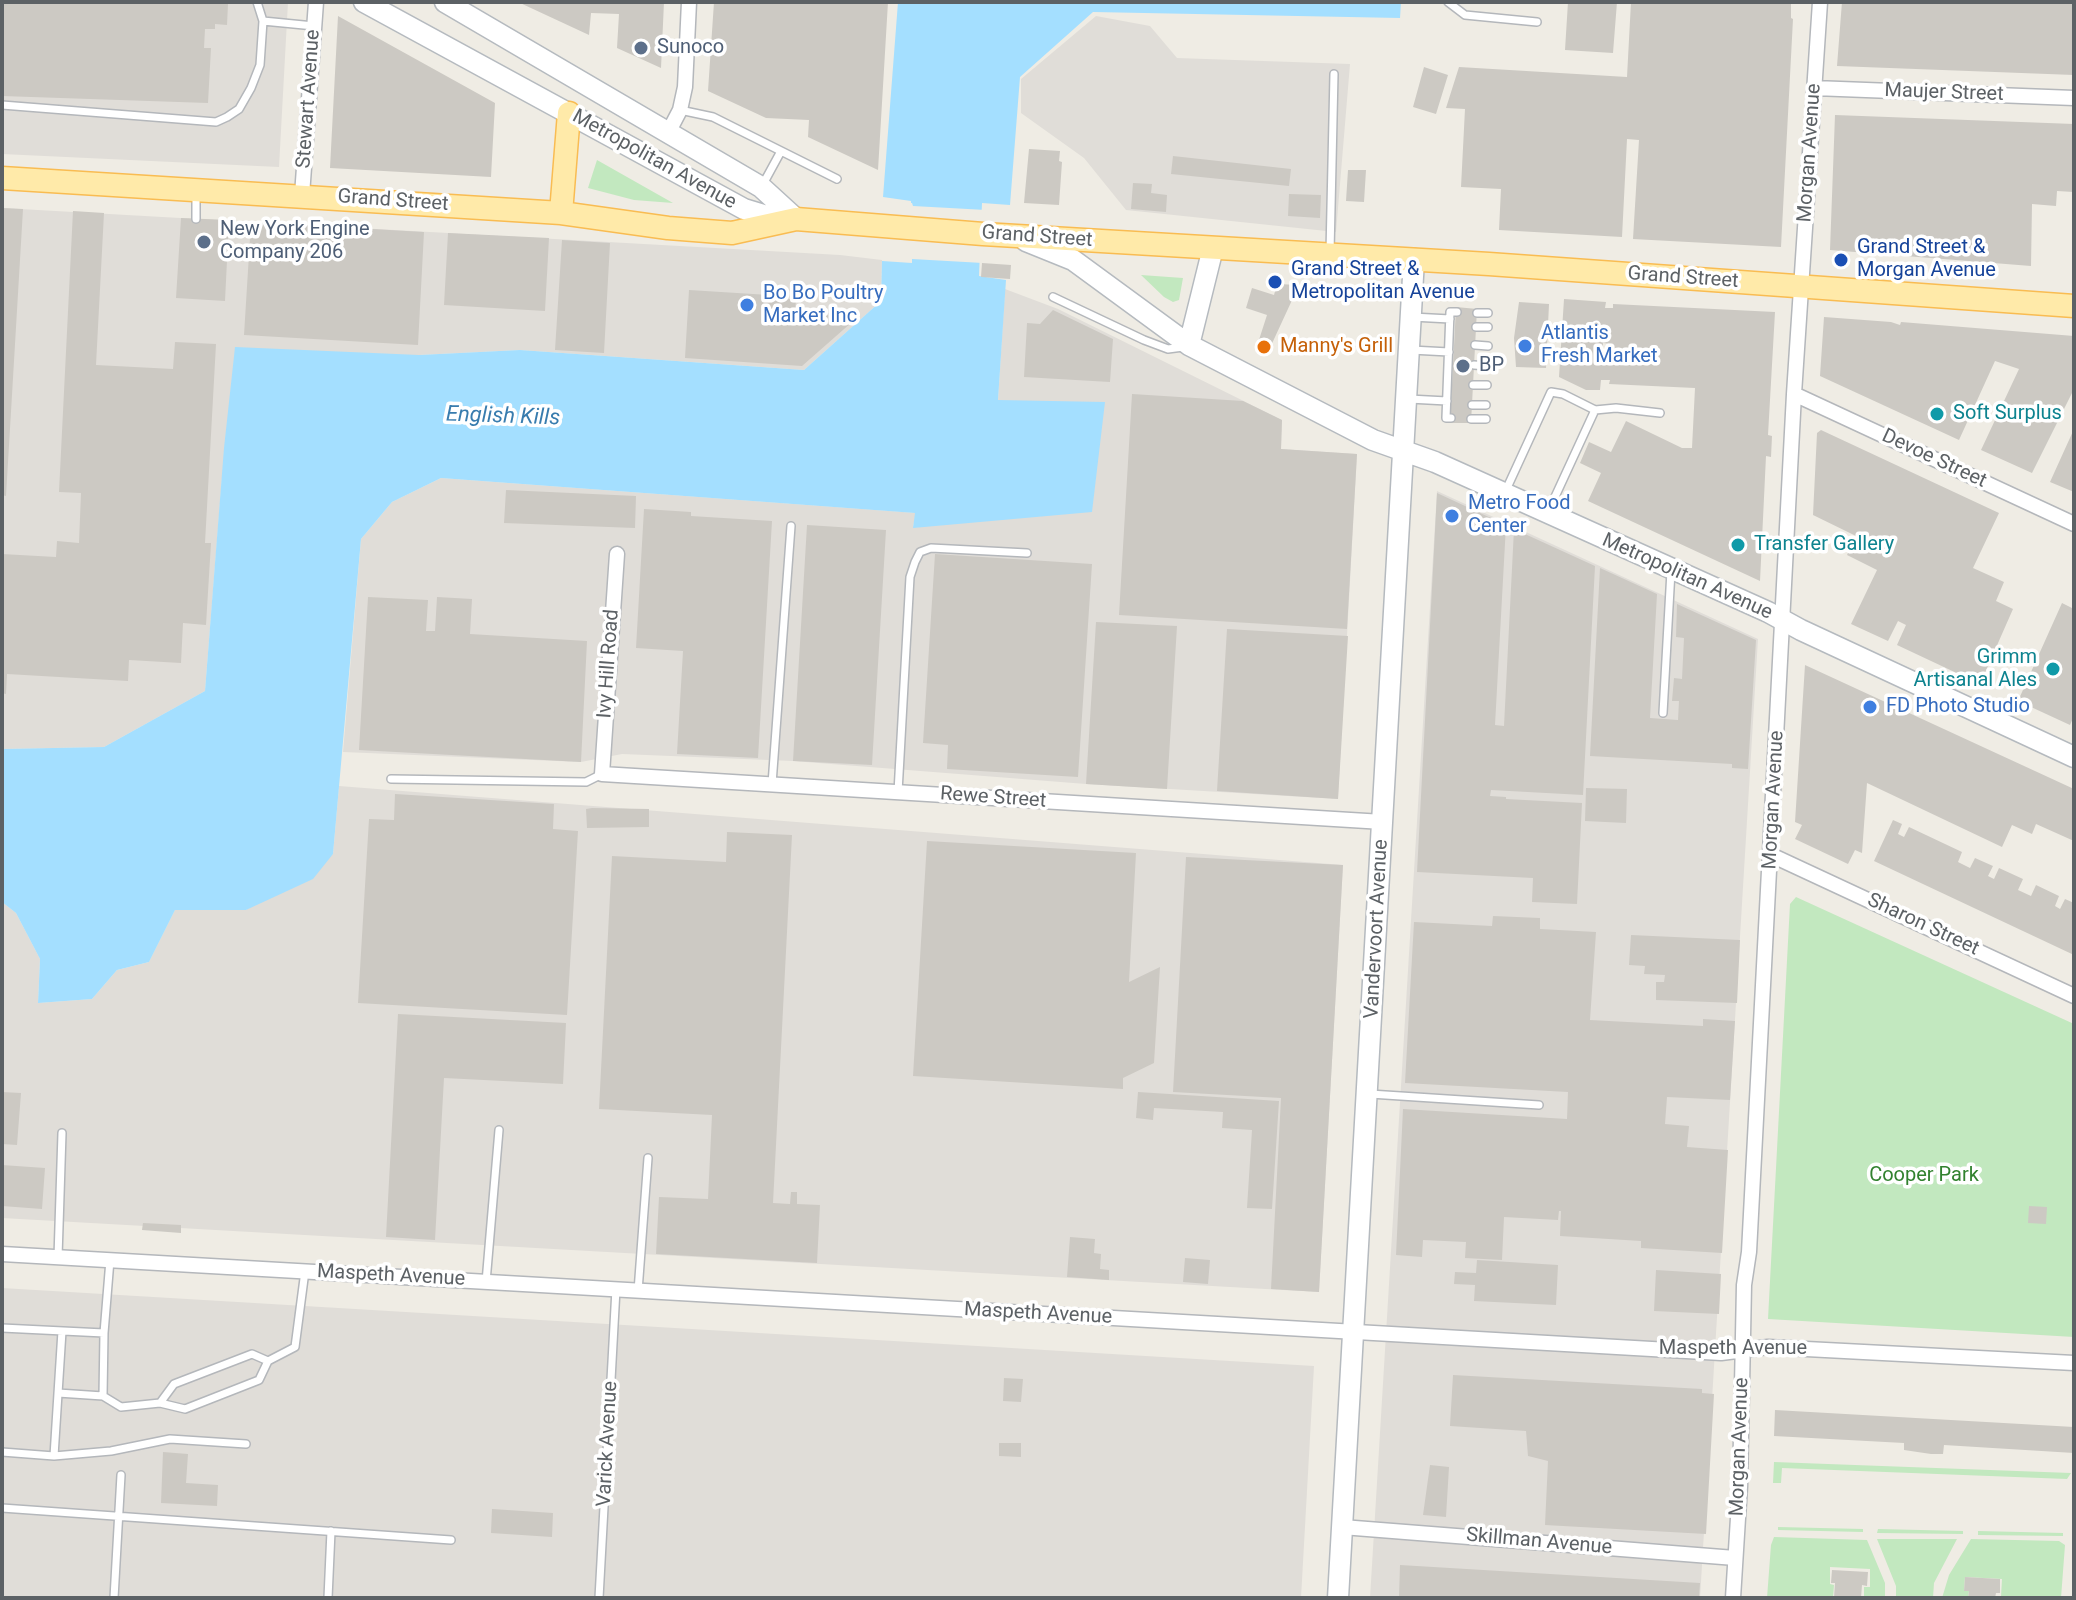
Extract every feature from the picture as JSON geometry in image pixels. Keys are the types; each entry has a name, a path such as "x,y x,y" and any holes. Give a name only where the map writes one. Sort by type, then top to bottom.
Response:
{"main road":[{"name":"Metropolitan Avenue","path":"364,2 744,209 767,216 796,219"},
{"name":"Metropolitan Avenue","path":"445,2 761,187 796,219"},
{"path":"423,35 532,78 645,140 655,141 668,133"},
{"path":"561,213 569,113"},
{"name":"Grand Street","path":"2,178 561,213 668,228 732,233 796,219 2074,306"},
{"name":"Metropolitan Avenue","path":"1010,235 1060,252 1189,345 1373,440 1435,462 1768,612 2074,757"},
{"path":"1189,345 1213,248"},
{"name":"Vandervoort Avenue","path":"1338,1598 1414,259"}],"street":[{"name":"Stewart Avenue","path":"302,195 316,2"},
{"path":"668,133 680,110 685,87 689,2"},
{"name":"Morgan Avenue","path":"1733,1598 1742,1351 1794,394 1820,2"},
{"name":"Maujer Street","path":"1814,88 2074,98"},
{"name":"Devoe Street","path":"1794,394 2074,524"},
{"name":"Ivy Hill Road","path":"602,774 617,554"},
{"name":"Rewe Street","path":"602,774 1383,822"},
{"name":"Sharon Street","path":"1771,855 2074,996"},
{"name":"Maspeth Avenue","path":"2,1254 1721,1353 1768,1347 2074,1363"},
{"name":"Skillman Avenue","path":"1342,1527 1735,1558"}],"lane":[{"path":"2,105 216,122 239,109 260,65 263,21 257,2"},
{"path":"1448,2 1465,15 1537,22"},
{"path":"263,21 314,26"},
{"path":"1330,254 1334,74"},
{"path":"680,110 713,117 837,179"},
{"path":"761,187 780,153"},
{"path":"196,189 196,219"},
{"path":"1053,297 1168,349 1189,345"},
{"path":"1451,418 1446,418 1451,365 1450,312 1457,312"},
{"path":"1477,313 1488,313"},
{"path":"1411,317 1452,323"},
{"path":"1476,327 1488,327"},
{"path":"1475,345 1488,346"},
{"path":"1409,350 1451,347"},
{"path":"1474,365 1487,366"},
{"path":"1473,385 1487,385"},
{"path":"1504,495 1551,392 1563,394 1595,410 1616,408 1660,413"},
{"path":"1407,399 1448,402"},
{"path":"1472,405 1486,405"},
{"path":"1547,514 1595,410"},
{"path":"1471,419 1486,419"},
{"path":"772,784 791,526"},
{"path":"898,792 910,577 920,552 931,548 1027,553"},
{"path":"1663,713 1672,569"},
{"path":"391,779 586,782 602,774"},
{"path":"1367,1094 1539,1105"},
{"path":"486,1282 499,1130"},
{"path":"58,1257 62,1133"},
{"path":"638,1291 648,1158"},
{"path":"103,1396 110,1260"},
{"path":"58,1393 103,1396 121,1407 160,1403 185,1409 259,1380 268,1361 295,1347 305,1271"},
{"name":"Varick Avenue","path":"599,1598 616,1289"},
{"path":"2,1328 104,1333"},
{"path":"54,1456 62,1331"},
{"path":"160,1403 174,1384 252,1354 268,1361"},
{"path":"2,1452 54,1456 111,1451 170,1439 246,1444"},
{"path":"114,1598 121,1475"},
{"path":"2,1508 451,1540"},
{"path":"328,1598 331,1531"}],"shaded area":[{"path":"2,2 288,2 279,167 2,154"},
{"path":"1096,16 1150,26 1177,58 1350,64 1336,232 1126,210 1084,158 1021,113 1021,79"},
{"path":"2,208 840,255 882,260 881,301 804,370 520,350 419,355 222,478 205,691 104,747 2,749"},
{"path":"1005,289 1058,309 1282,420 1281,449 1357,454 1338,799 1086,784 793,761 622,754 581,762 343,752 361,539 392,502 441,478 916,513 913,527 998,401"},
{"path":"1437,491 1758,639 1700,1598 1370,1598"},
{"path":"339,786 1343,865 1319,1292 2,1218 2,902 16,913 40,959 38,1003 92,999 117,970 149,962 175,910 246,910 333,854"},
{"path":"2,1288 1314,1366 1301,1598 2,1598"}],"green space":[{"path":"597,160 673,203 634,200 588,188"},
{"path":"1141,275 1183,278 1179,300 1173,302 1164,297"},
{"name":"Cooper Park","path":"1796,897 2074,1024 2074,1337 1768,1319 1790,904"},
{"path":"1774,1462 2071,1473 2067,1479 1782,1468 1781,1483 1773,1483"},
{"path":"1778,1527 1863,1529 1863,1532 1778,1530"},
{"path":"1878,1529 1963,1531 1963,1534 1877,1533"},
{"path":"1978,1531 2063,1533 2063,1536 1978,1535"},
{"path":"1774,1537 1867,1540 1885,1583 1885,1598 1864,1598 1864,1587 1870,1587 1870,1569 1830,1567 1833,1598 1767,1598"},
{"path":"1877,1539 1957,1539 1934,1583 1933,1598 1896,1598 1896,1586"},
{"path":"1971,1539 2059,1541 2065,1545 2061,1598 1997,1598 2001,1597 2002,1579 1965,1577 1964,1591 1969,1591 1968,1598 1942,1598 1949,1575"}],"water":[{"name":"English Kills","path":"898,2 1401,2 1400,18 1093,12 1020,77 1010,205 982,203 979,276 1006,280 998,400 1105,402 1092,512 913,528 915,513 441,478 392,502 361,539 333,854 313,879 246,910 175,910 149,962 117,970 92,999 38,1003 40,959 16,913 2,902 2,749 104,747 205,691 235,347 419,355 520,350 804,370 881,301 882,260 910,259 911,201 883,197"}],"pier":[{"path":"885,202 986,210 983,263 912,259 912,263 882,261 882,256 906,256 907,204"}],"building":[{"path":"2,2 228,4 227,25 215,24 215,29 205,29 204,48 211,48 208,103 2,96"},
{"path":"518,2 664,2 661,68 617,48 619,14 591,13 589,35"},
{"path":"714,2 888,2 878,170 808,137 809,120 766,118 708,91"},
{"path":"1568,2 1617,2 1613,53 1565,50"},
{"path":"1631,2 1791,2 1793,19 1781,247 1633,239 1639,140 1627,139 1622,237 1499,230 1501,189 1461,187 1465,109 1446,108 1459,67 1627,77"},
{"path":"1842,2 2074,2 2074,75 1837,66"},
{"path":"338,16 495,103 491,177 330,168"},
{"path":"1424,67 1448,75 1436,114 1413,107"},
{"path":"1835,115 2074,124 2074,192 2057,191 2056,206 2032,204 2031,266 1830,250"},
{"path":"1029,149 1060,151 1059,205 1024,203"},
{"path":"1173,156 1291,169 1289,186 1171,174"},
{"path":"1348,170 1366,170 1364,202 1346,201"},
{"path":"1133,183 1152,184 1151,193 1167,195 1166,212 1131,209"},
{"path":"1289,194 1321,195 1320,218 1288,216"},
{"path":"2,208 23,209 6,496 2,495"},
{"path":"73,211 104,213 96,365 173,369 175,342 216,344 205,543 211,543 206,625 183,623 181,663 129,660 128,681 7,674 6,694 2,693 2,554 56,557 57,541 79,543 81,493 59,492"},
{"path":"181,218 229,220 225,301 176,298"},
{"path":"251,222 424,232 418,345 244,335"},
{"path":"448,233 549,238 545,311 444,305"},
{"path":"562,240 610,243 604,353 555,350"},
{"path":"982,263 1011,265 1010,279 981,277"},
{"path":"1277,284 1299,285 1269,350 1257,346 1267,315 1246,308 1252,288 1274,295"},
{"path":"689,290 785,296 784,299 796,299 795,311 860,315 802,366 685,358"},
{"path":"1564,299 1606,302 1605,308 1613,308 1613,304 1775,312 1768,435 1772,436 1771,457 1766,456 1760,581 1588,501 1601,473 1580,463 1589,442 1611,452 1626,421 1682,448 1692,448 1695,388 1609,384 1610,380 1601,380 1600,390 1586,390 1559,377","holes":["1603,343 1611,344 1611,362 1602,361"]},
{"path":"1519,302 1549,304 1546,368 1516,367 1514,338"},
{"name":"BP","path":"1456,307 1477,309 1471,423 1450,423"},
{"path":"1053,310 1113,339 1110,382 1024,377 1027,323 1040,324"},
{"path":"1824,317 2074,336 2074,389 2032,473 1981,450 2019,369 1995,361 1959,440 1820,376"},
{"path":"1132,394 1243,401 1282,420 1281,449 1357,454 1347,629 1119,615"},
{"path":"2074,429 2074,492 2050,482"},
{"path":"1821,430 1999,513 1973,568 2004,582 1996,601 2013,609 1980,684 1897,645 1906,625 1898,621 1888,641 1851,624 1877,570 1847,555 1856,536 1813,515 1817,433"},
{"path":"506,490 636,496 635,528 504,523"},
{"path":"1437,493 1506,525 1495,725 1504,726 1514,529 1595,566 1583,795 1491,790 1490,796 1582,803 1577,904 1532,902 1533,878 1417,872"},
{"path":"644,509 691,512 691,516 772,521 758,758 677,754 683,651 636,648"},
{"path":"807,525 886,530 872,765 793,761"},
{"path":"935,554 1092,564 1078,777 947,769 948,745 923,743"},
{"path":"1600,568 1657,594 1650,718 1678,720 1679,701 1672,701 1674,678 1682,679 1684,638 1676,637 1677,604 1756,640 1748,769 1732,768 1732,764 1590,756"},
{"path":"368,597 428,600 426,631 435,631 437,597 472,599 470,634 587,641 581,762 359,750"},
{"name":"Grimm Artisanal Ales","path":"2062,603 2074,609 2074,716 2070,725 2018,701"},
{"path":"1096,622 1177,626 1167,789 1086,784"},
{"path":"1227,629 1348,636 1338,799 1217,791"},
{"path":"1805,665 2074,789 2074,841 2036,824 2032,834 2012,825 2002,847 1867,783 1862,853 1855,850 1848,864 1795,839 1802,825 1795,822"},
{"path":"1586,788 1627,789 1626,823 1585,821"},
{"path":"395,794 554,804 553,829 578,831 567,1015 358,1003 369,819 394,820"},
{"path":"586,809 649,809 649,827 587,828"},
{"path":"1893,820 1902,824 1898,834 1904,837 1909,827 1962,852 1958,862 1970,868 1975,858 1993,866 1988,876 1994,879 1999,868 2023,879 2018,890 2031,896 2036,885 2059,896 2055,906 2060,909 2065,899 2074,903 2074,955 1874,861"},
{"path":"727,832 792,835 773,1203 790,1204 791,1192 797,1192 797,1204 820,1205 817,1263 656,1254 659,1197 708,1199 712,1115 599,1109 612,856 726,862"},
{"path":"927,841 1136,853 1129,982 1160,967 1154,1063 1123,1078 1123,1089 913,1076"},
{"path":"1186,857 1343,865 1319,1292 1271,1289 1281,1098 1173,1092"},
{"path":"1493,916 1540,918 1540,929 1596,932 1590,1020 1703,1026 1703,1019 1735,1021 1730,1100 1667,1097 1665,1124 1689,1126 1687,1147 1728,1150 1722,1253 1641,1248 1641,1241 1560,1236 1559,1211 1558,1220 1504,1217 1502,1260 1465,1258 1466,1242 1423,1240 1422,1257 1396,1255 1403,1109 1567,1119 1568,1092 1405,1083 1414,922 1492,926"},
{"path":"1631,935 1740,940 1737,1003 1656,1000 1656,982 1664,982 1665,975 1644,974 1645,966 1629,965"},
{"path":"398,1014 566,1023 563,1084 444,1078 435,1240 386,1237"},
{"path":"2,1092 21,1093 17,1145 2,1144"},
{"path":"1138,1092 1279,1101 1272,1209 1247,1208 1252,1130 1222,1128 1223,1112 1154,1108 1153,1120 1136,1118"},
{"path":"2,1165 45,1168 42,1209 2,1206"},
{"path":"2029,1206 2047,1207 2046,1224 2028,1223"},
{"path":"143,1223 181,1225 181,1233 142,1230"},
{"path":"1070,1237 1095,1239 1094,1253 1101,1254 1100,1269 1109,1270 1109,1280 1067,1277"},
{"path":"1185,1258 1210,1260 1208,1284 1183,1282"},
{"path":"1477,1260 1558,1265 1556,1305 1474,1301 1475,1285 1454,1284 1455,1272 1476,1273"},
{"path":"1656,1270 1721,1274 1719,1314 1654,1311"},
{"path":"1453,1375 1702,1389 1702,1393 1714,1394 1706,1534 1545,1525 1548,1461 1528,1456 1526,1431 1450,1426"},
{"path":"1004,1378 1023,1379 1021,1402 1003,1401"},
{"path":"1775,1410 2074,1427 2074,1453 1944,1445 1943,1454 1931,1454 1904,1450 1904,1443 1774,1436"},
{"path":"999,1443 1021,1443 1021,1457 999,1456"},
{"path":"163,1452 188,1454 186,1483 218,1485 217,1506 161,1503"},
{"path":"1430,1465 1449,1467 1446,1517 1423,1515"},
{"path":"492,1509 553,1513 552,1537 491,1533"},
{"path":"1400,1565 1700,1583 1699,1598 1399,1598"},
{"path":"1832,1570 1868,1572 1867,1586 1862,1585 1861,1598 1834,1598"},
{"path":"1965,1577 2000,1579 2000,1593 1996,1593 1995,1598 1968,1598 1969,1591 1964,1591"}],"place":[{"name":"Sunoco","path":"641,48"},
{"name":"New York Engine Company 206","path":"204,242"},
{"name":"Grand Street & Morgan Avenue","path":"1841,260"},
{"name":"Grand Street & Metropolitan Avenue","path":"1275,282"},
{"name":"Bo Bo Poultry Market Inc","path":"747,305"},
{"name":"Atlantis Fresh Market","path":"1525,346"},
{"name":"Manny's Grill","path":"1264,347"},
{"name":"BP","path":"1463,366"},
{"name":"Soft Surplus","path":"1937,414"},
{"name":"Metro Food Center","path":"1452,516"},
{"name":"Transfer Gallery","path":"1738,545"},
{"name":"Grimm Artisanal Ales","path":"2053,669"},
{"name":"FD Photo Studio","path":"1870,707"}]}
